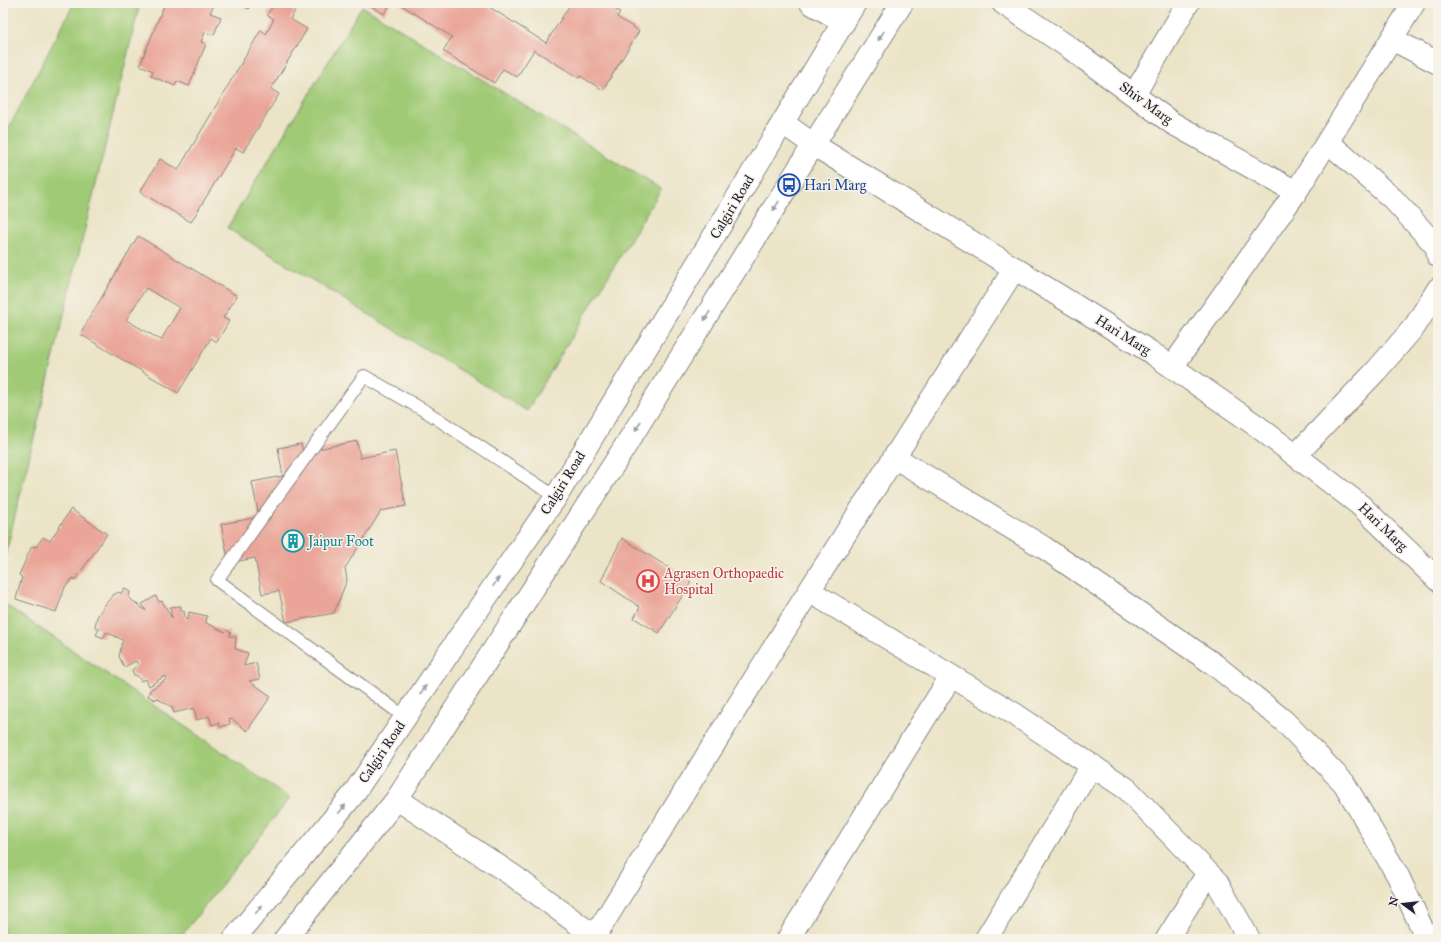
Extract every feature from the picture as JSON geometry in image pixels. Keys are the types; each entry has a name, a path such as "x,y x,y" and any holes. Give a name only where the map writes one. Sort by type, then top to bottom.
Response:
{"street":[{"path":"811,3 844,22"},
{"name":"Calgiri Road","path":"234,939 352,796 556,497 855,3"},
{"path":"285,939 397,799 614,464 902,3"},
{"name":"Shiv Marg","path":"1003,3 1067,46 1172,123 1296,192"},
{"path":"1134,95 1188,3"},
{"path":"1172,367 1296,192 1414,3"},
{"path":"1392,40 1438,63"},
{"name":"Hari Marg","path":"782,123 814,145 1015,268 1172,367 1257,426 1360,505 1438,580"},
{"path":"1328,142 1393,199 1438,250"},
{"path":"397,799 515,877 597,938 809,591 1015,268"},
{"path":"1296,455 1376,371 1415,326 1438,289"},
{"path":"894,457 1043,547 1215,665 1284,721 1344,783 1398,876 1427,939"},
{"path":"809,591 1014,713 1127,789 1217,882 1250,939"},
{"path":"788,939 951,676"},
{"path":"986,939 1092,765"},
{"path":"1167,939 1208,873"}],"lane":[{"path":"405,717 217,580 364,376 427,412 556,497"}],"green space":[{"path":"74,3 140,3 3,565 3,139"},
{"path":"362,6 661,189 527,411 227,228"},
{"path":"3,603 290,798 179,939 3,939"}],"building":[{"path":"165,3 215,3 210,13 221,17 214,35 205,32 201,42 206,44 189,86 177,81 175,86 151,76 153,71 140,65"},
{"path":"236,3 252,3 249,9"},
{"path":"275,3 285,3 296,9 290,19 307,29 271,89 279,94 243,152 236,148 191,222 140,192 160,159 178,170 261,30 266,34 274,19 267,15"},
{"path":"366,3 391,3 384,14"},
{"path":"398,3 483,3 546,43 571,3 606,3 620,12 617,17 639,31 603,90 580,76 579,78 534,50 517,77 503,69 494,83 443,51 452,37"},
{"path":"138,236 237,296 223,318 229,321 217,342 211,338 178,393 80,334","holes":["146,288 180,308 161,340 126,320"]},
{"name":"Jaipur Foot","path":"357,441 360,458 395,451 406,506 381,511 345,568 347,580 334,613 286,622 279,591 262,594 255,558 229,563 221,524 259,517 252,482 283,476 278,448 301,444 303,452"},
{"path":"71,509 107,534 75,580 73,578 65,587 56,612 16,599 22,577 19,575 32,546 36,547 43,537 50,541"},
{"path":"622,538 691,582 659,633 634,618 640,607 601,581"},
{"path":"124,588 130,592 129,598 146,611 142,604 156,596 159,602 162,601 172,618 170,607 181,606 181,611 184,611 186,620 188,619 189,612 207,616 206,623 225,632 227,630 231,633 229,636 236,637 235,649 248,653 244,666 256,663 260,679 249,681 271,696 247,731 232,719 229,720 230,724 220,727 219,723 212,725 209,716 197,720 194,708 174,713 172,707 156,698 155,700 148,696 150,690 167,679 165,676 149,686 146,679 141,681 138,676 134,675 132,670 138,665 136,661 124,667 119,656 123,640 106,632 104,638 96,635 99,629 95,627 97,617 113,595 119,592 121,594"}],"place":[{"name":"Hari Marg","path":"789,185"},
{"name":"Jaipur Foot","path":"293,541"},
{"name":"Agrasen Orthopaedic Hospital","path":"648,581"}]}
